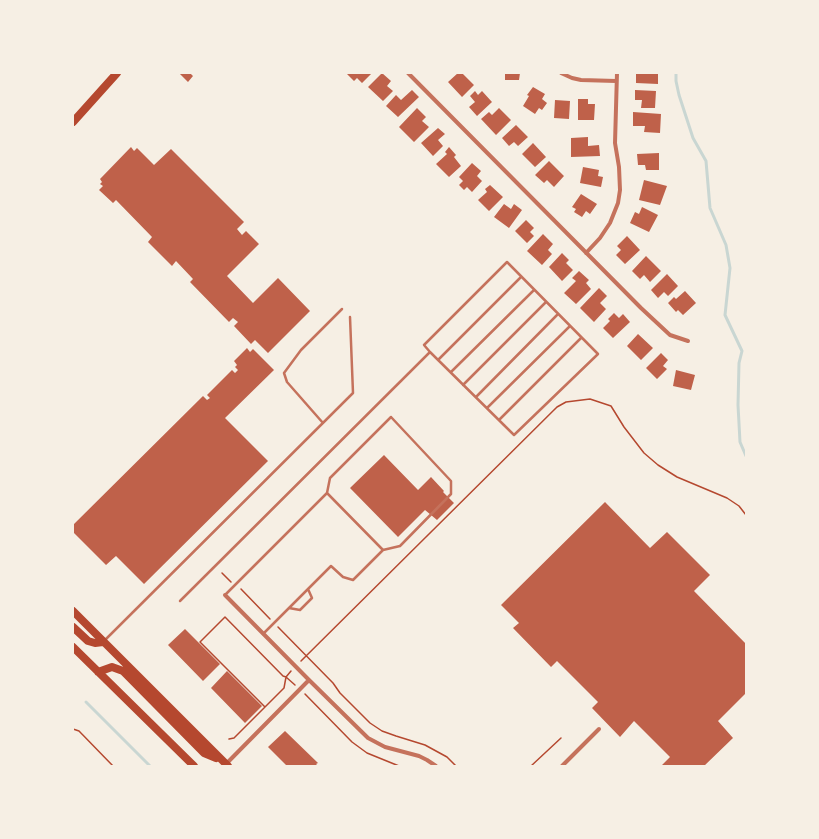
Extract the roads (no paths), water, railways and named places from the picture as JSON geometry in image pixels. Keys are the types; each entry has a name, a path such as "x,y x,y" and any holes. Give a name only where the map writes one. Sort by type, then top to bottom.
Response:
{"main road":[{"path":"73,122 117,73"},
{"path":"73,611 225,764"},
{"path":"73,627 88,641 95,643 103,642"},
{"path":"73,647 194,766"},
{"path":"98,672 112,667 123,671 204,752 225,764"}],"street":[{"path":"408,73 641,308 670,335 688,341"},
{"path":"561,73 581,80 616,81"},
{"path":"586,253 600,238 610,222 619,196 620,179 615,123 617,73"},
{"path":"225,595 295,667 370,740 385,747 419,756 436,766"},
{"path":"225,764 309,680"},
{"path":"562,766 599,729"}],"lane":[{"path":"507,262 521,277 598,354 514,435 424,346 507,262"},
{"path":"438,360 521,277"},
{"path":"451,372 534,290"},
{"path":"463,385 546,302"},
{"path":"323,423 287,382 284,373 301,350 342,309"},
{"path":"476,397 558,314"},
{"path":"103,642 353,393 350,317"},
{"path":"486,408 570,326"},
{"path":"499,420 581,338"},
{"path":"180,601 430,352"},
{"path":"225,595 327,493 330,478 391,416 451,481 451,494 400,546 383,550 353,580 343,577 331,566 263,634"},
{"path":"327,493 383,550"},
{"path":"289,608 300,610 312,598 308,589"}],"waterway":[{"path":"676,73 679,95 693,138 706,161 710,208 726,245 730,268 725,315 742,351 739,363 738,405 740,442 746,456"},
{"path":"86,702 150,766"}]}
